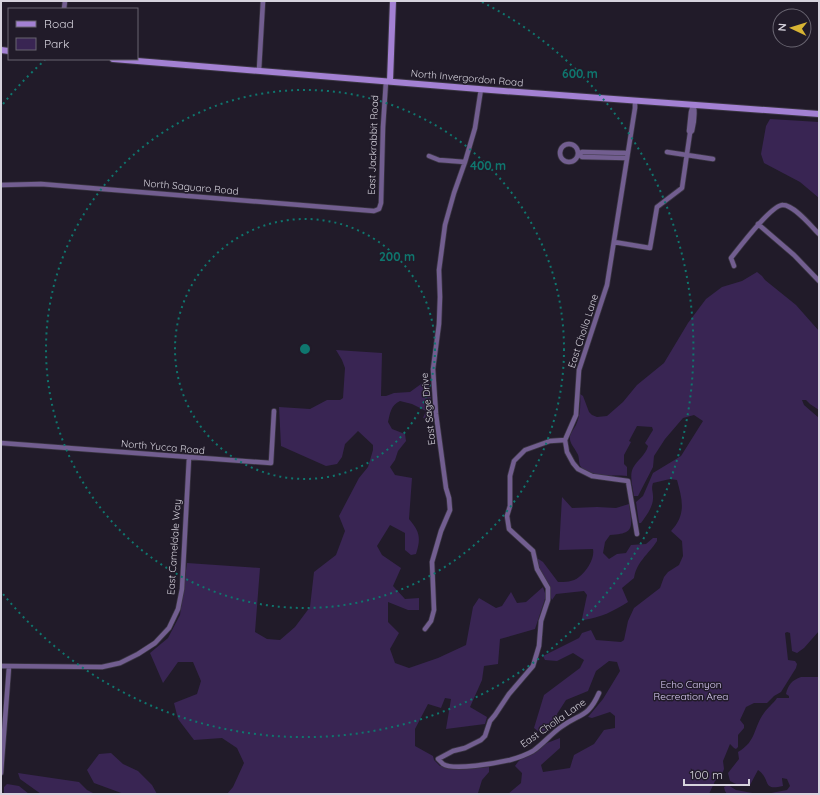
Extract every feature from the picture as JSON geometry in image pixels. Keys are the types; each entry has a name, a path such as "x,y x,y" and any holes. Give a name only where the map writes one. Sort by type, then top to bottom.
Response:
{"street":[{"path":"259,70 263,1"},
{"name":"East Jackrabbit Road","path":"379,209 381,203 383,127 388,81 393,1"},
{"name":"North Invergordon Road","path":"126,60 693,106 819,114"},
{"name":"East Sage Drive","path":"425,629 431,621 434,610 432,562 441,531 450,510 436,414 433,369 440,314 439,270 443,232 475,128 481,89"},
{"name":"East Cholla Lane","path":"599,693 594,704 588,711 560,727 533,750 521,756 509,760 475,766 452,766 443,764 438,759 453,751 465,748 481,740 485,736 490,721 509,694 533,666 539,646 541,621 548,600 548,588 537,569 533,551 509,529 507,516 510,506 510,476 514,461 525,450 550,441 565,440 576,415 579,370 607,285 635,101"},
{"path":"614,242 650,248 657,207 682,188 690,133 692,131 695,113 693,106"},
{"path":"578,154 582,152 627,156"},
{"path":"667,152 713,159"},
{"path":"430,156 439,160 465,162"},
{"name":"North Saguaro Road","path":"1,185 22,183 41,184 374,211 379,209"},
{"path":"734,266 731,258 758,224 778,205 790,207 819,234"},
{"path":"758,224 794,254 819,280"},
{"name":"North Yucca Road","path":"1,443 272,463 274,411"},
{"path":"565,440 567,452 578,469 592,476 628,481 637,534"},
{"name":"East Cameldale Way","path":"1,666 102,667 120,663 155,643 169,628 178,609 182,589 189,458"},
{"path":"1,773 9,667"}],"green space":[{"path":"770,119 819,122 819,198 800,182 764,163 761,154 766,126"},
{"name":"Echo Canyon Recreation Area","path":"757,272 796,305 819,331 819,410 806,400 802,400 804,405 819,418 819,631 804,648 797,653 792,651 790,633 785,633 788,660 795,661 797,664 796,668 781,692 767,703 754,703 746,707 740,720 744,725 744,728 738,735 738,747 736,749 730,744 723,761 724,769 722,774 715,781 709,794 508,794 521,783 522,773 515,766 529,753 560,738 560,748 541,765 543,772 570,768 574,755 594,744 604,730 615,728 615,716 610,712 592,718 588,717 603,699 620,671 617,662 609,661 596,671 588,691 566,700 557,714 559,724 543,735 534,728 544,695 580,668 584,660 573,653 557,661 545,660 543,656 579,638 582,633 591,630 596,640 621,642 624,640 628,621 634,608 660,588 664,577 668,572 679,565 683,556 682,541 671,531 679,519 682,506 677,480 670,479 653,483 653,500 649,511 641,523 639,523 636,502 643,496 653,473 681,456 703,421 694,415 683,418 665,439 654,456 653,467 638,496 634,496 631,478 632,471 647,449 648,446 645,443 653,430 652,427 637,426 629,441 631,442 624,455 624,464 627,467 627,476 609,476 585,471 580,465 578,455 571,443 570,438 578,418 580,394 583,396 589,412 592,415 597,417 607,416 623,402 637,385 664,363 688,323 706,299 722,287 742,281"},
{"path":"336,350 382,353 381,396 410,392 428,379 429,381 433,418 429,420 423,418 426,411 412,404 400,401 390,412 388,422 392,429 405,434 406,441 398,451 395,460 390,467 395,475 412,478 409,519 417,532 419,539 416,554 411,555 405,550 405,533 390,525 377,546 382,555 401,568 393,586 405,599 419,598 419,610 408,610 388,602 388,622 399,633 390,649 395,663 409,668 438,658 466,645 473,607 479,598 496,608 502,606 511,592 517,603 526,602 543,587 546,596 535,629 500,639 498,664 484,666 482,680 470,707 487,717 485,724 446,729 451,699 445,698 441,708 428,704 415,729 415,746 433,756 434,760 440,766 469,768 489,767 489,772 482,780 479,794 227,794 233,787 244,763 237,748 222,738 194,740 178,719 174,703 197,694 201,681 193,662 178,662 163,683 150,653 168,638 180,615 187,563 260,568 255,632 267,639 280,640 295,627 310,607 314,572 336,555 345,531 339,516 359,478 368,467 373,445 358,431 345,444 342,457 337,464 326,466 281,446 279,407 310,409 327,400 340,400 343,398 345,368"},
{"path":"562,497 572,508 616,508 629,504 631,523 628,531 610,535 605,542 603,553 609,559 617,554 626,553 631,545 646,544 653,538 657,538 654,546 643,558 635,572 634,578 622,588 628,602 595,618 582,619 587,595 584,591 556,594 552,600 551,589 540,570 537,558 543,562 558,582 572,581 577,579 585,571 593,556 593,549 559,550"},
{"path":"801,677 819,677 819,794 766,794 787,790 790,786 787,779 782,778 783,786 769,786 765,777 758,770 750,785 742,786 730,781 728,773 739,759 738,752 752,739 764,713 777,698 789,698 786,694 789,685"},
{"path":"111,753 123,764 138,771 152,785 157,794 124,794 94,783 87,770 99,754"},
{"path":"18,773 79,782 87,790 95,794 41,794 20,779"},
{"path":"7,784 19,786 29,794 4,794 4,787"},
{"path":"728,785 736,790 758,794 727,794 724,787"}]}
